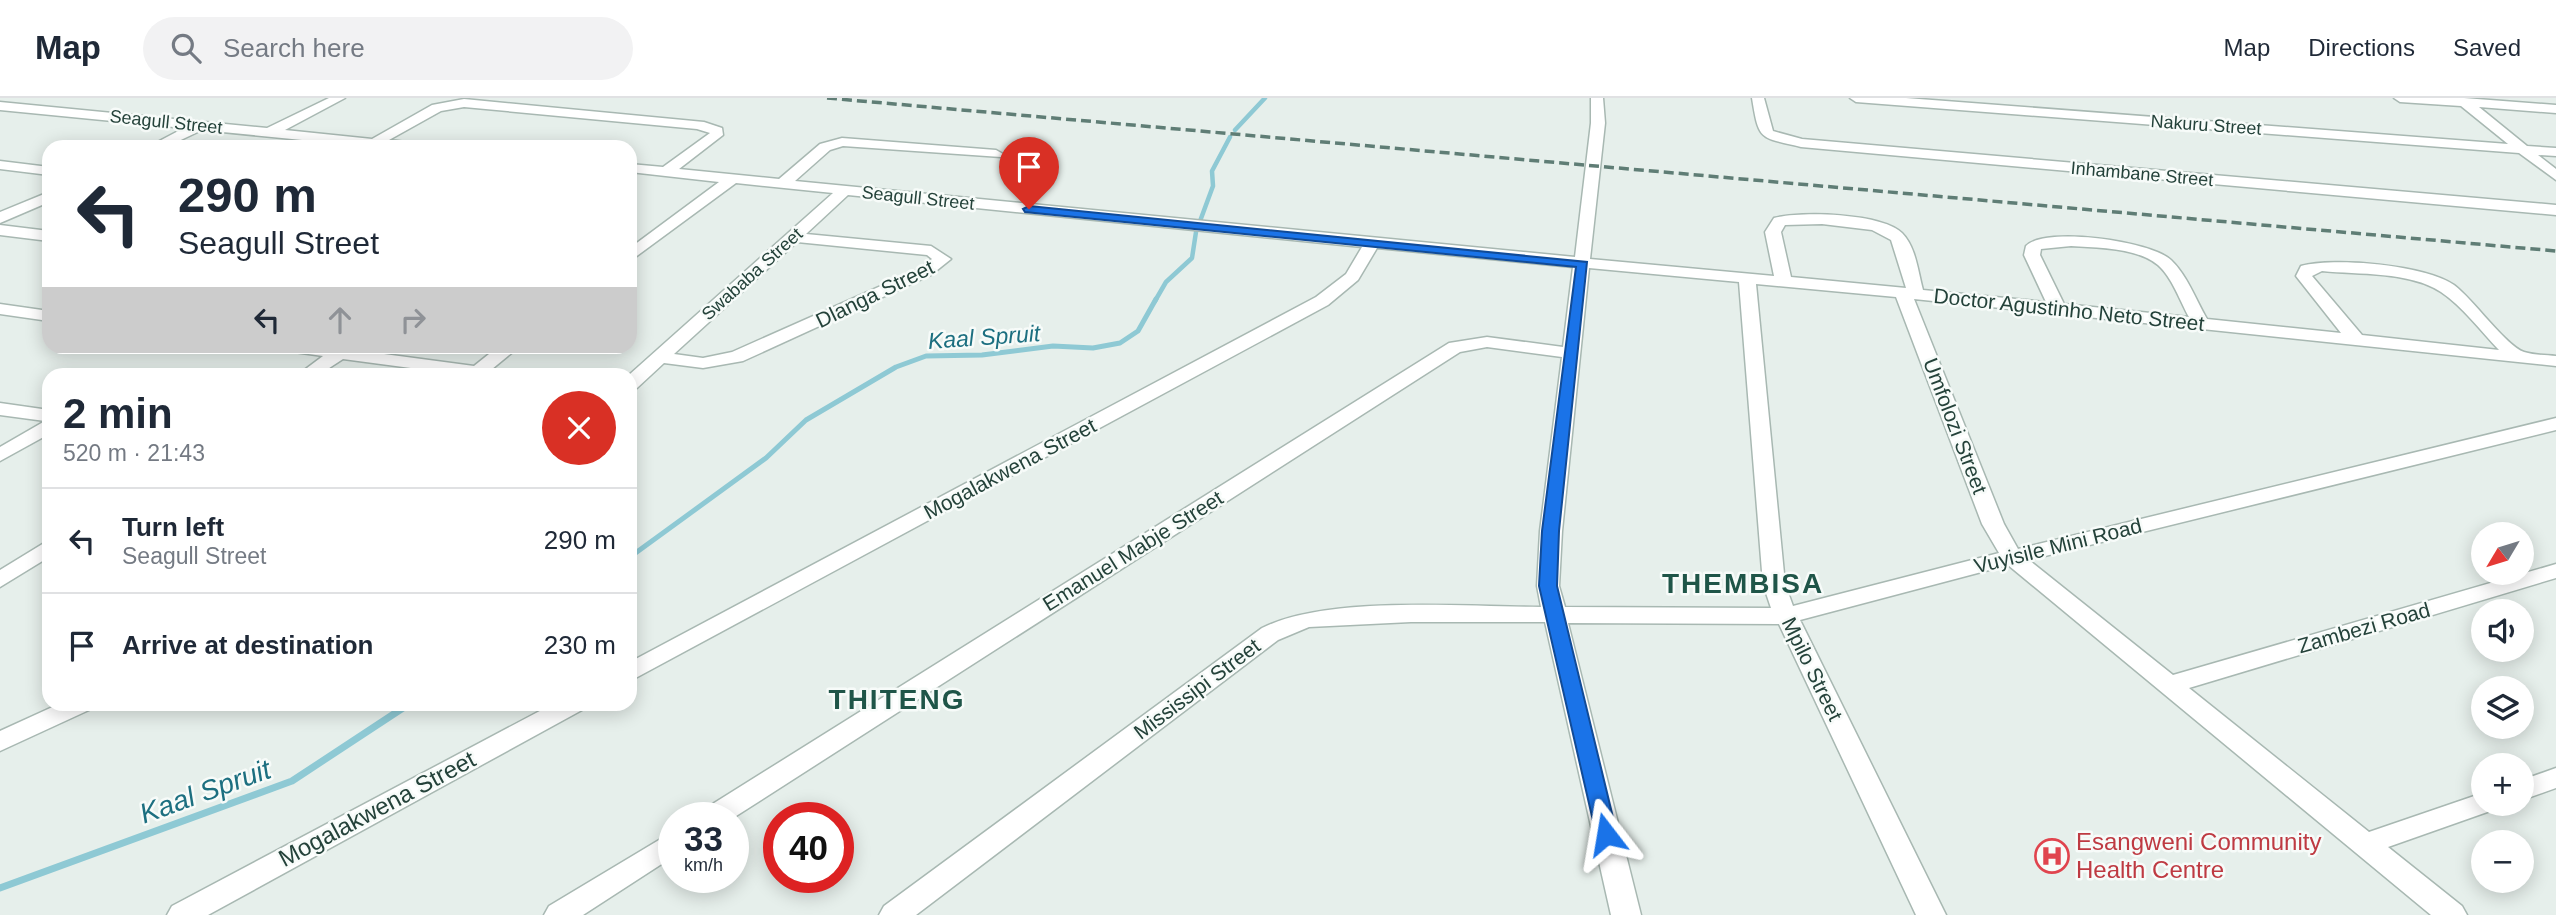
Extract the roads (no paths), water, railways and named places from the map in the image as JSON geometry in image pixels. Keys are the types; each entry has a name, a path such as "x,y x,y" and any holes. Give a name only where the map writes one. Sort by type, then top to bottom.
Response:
{"street":[{"path":"15,107 37,98"},
{"path":"270,132 339,98"},
{"path":"1597,98 1598,122 1550,541 1548,586 1626,915"},
{"name":"Inhambane Street","path":"1758,98 1764,130 1768,134 1801,143 2556,210"},
{"name":"Nakuru Street","path":"1856,98 2556,152"},
{"path":"2400,98 2462,100 2556,109"},
{"path":"2550,98 2556,103"},
{"path":"2462,100 2556,176"},
{"path":"378,140 437,108 458,103 699,125 717,131 716,135 665,172"},
{"name":"Seagull Street","path":"0,106 345,140"},
{"path":"170,140 200,126"},
{"path":"782,184 825,147 842,142 996,155"},
{"path":"0,165 42,170"},
{"name":"Seagull Street","path":"637,169 1582,264"},
{"path":"637,251 732,179"},
{"name":"Swababa Street","path":"637,378 844,191"},
{"path":"0,218 42,199"},
{"name":"Umfolozi Street","path":"1784,282 1773,232 1779,221 1799,219 1865,225 1884,230 1899,239 1910,294 1993,524 2012,556"},
{"path":"0,230 42,235"},
{"name":"Dlanga Street","path":"660,357 703,363 737,357 925,272 943,259 931,251 793,237"},
{"path":"2058,310 2032,255 2034,246 2045,242 2135,250 2152,255 2165,263 2201,324"},
{"name":"Mogalakwena Street","path":"637,669 1322,301 1352,276 1371,244"},
{"name":"Doctor Agustinho Neto Street","path":"1582,264 1910,294 2556,361"},
{"path":"2357,341 2304,276 2307,269 2322,266 2411,275 2432,281 2448,289 2517,357"},
{"name":"Mpilo Street","path":"1747,278 1774,584 1785,616 1931,915"},
{"path":"0,309 42,315"},
{"name":"Emanuel Mabje Street","path":"737,802 1455,347 1487,342 1571,353"},
{"path":"317,368 338,354"},
{"path":"367,354 447,368"},
{"path":"483,368 501,354"},
{"path":"0,409 42,415"},
{"name":"Vuyisile Mini Road","path":"1553,615 1785,616 2012,556 2556,424"},
{"path":"0,455 42,430"},
{"path":"0,580 42,552"},
{"path":"2012,556 2452,915"},
{"name":"Zambezi Road","path":"2172,684 2556,571"},
{"name":"Mississipi Street","path":"894,915 1280,627 1309,619 1337,617 1484,612 1553,615"},
{"path":"0,742 65,711"},
{"name":"Mogalakwena Street","path":"182,915 560,711"},
{"path":"2534,786 2556,778"},
{"path":"2365,844 2471,807"},
{"path":"559,915 658,852"}],"waterway":[{"name":"Kaal Spruit","path":"1235,130 1265,98"},
{"name":"Kaal Spruit","path":"1155,301 1166,282 1192,258 1196,232 1213,186 1212,171 1230,137"},
{"name":"Kaal Spruit","path":"637,552 766,458 806,420 896,367 926,356 982,355 1053,346 1093,348 1120,343 1138,331 1156,299"},
{"name":"Kaal Spruit","path":"0,888 292,781 398,711"}],"railway":[{"path":"827,98 2556,251"}],"place":[{"name":"Esangweni Community Health Centre","path":"2052,856"}],"district":[{"name":"THEMBISA","path":"1743,583"},
{"name":"THITENG","path":"897,699"}]}
